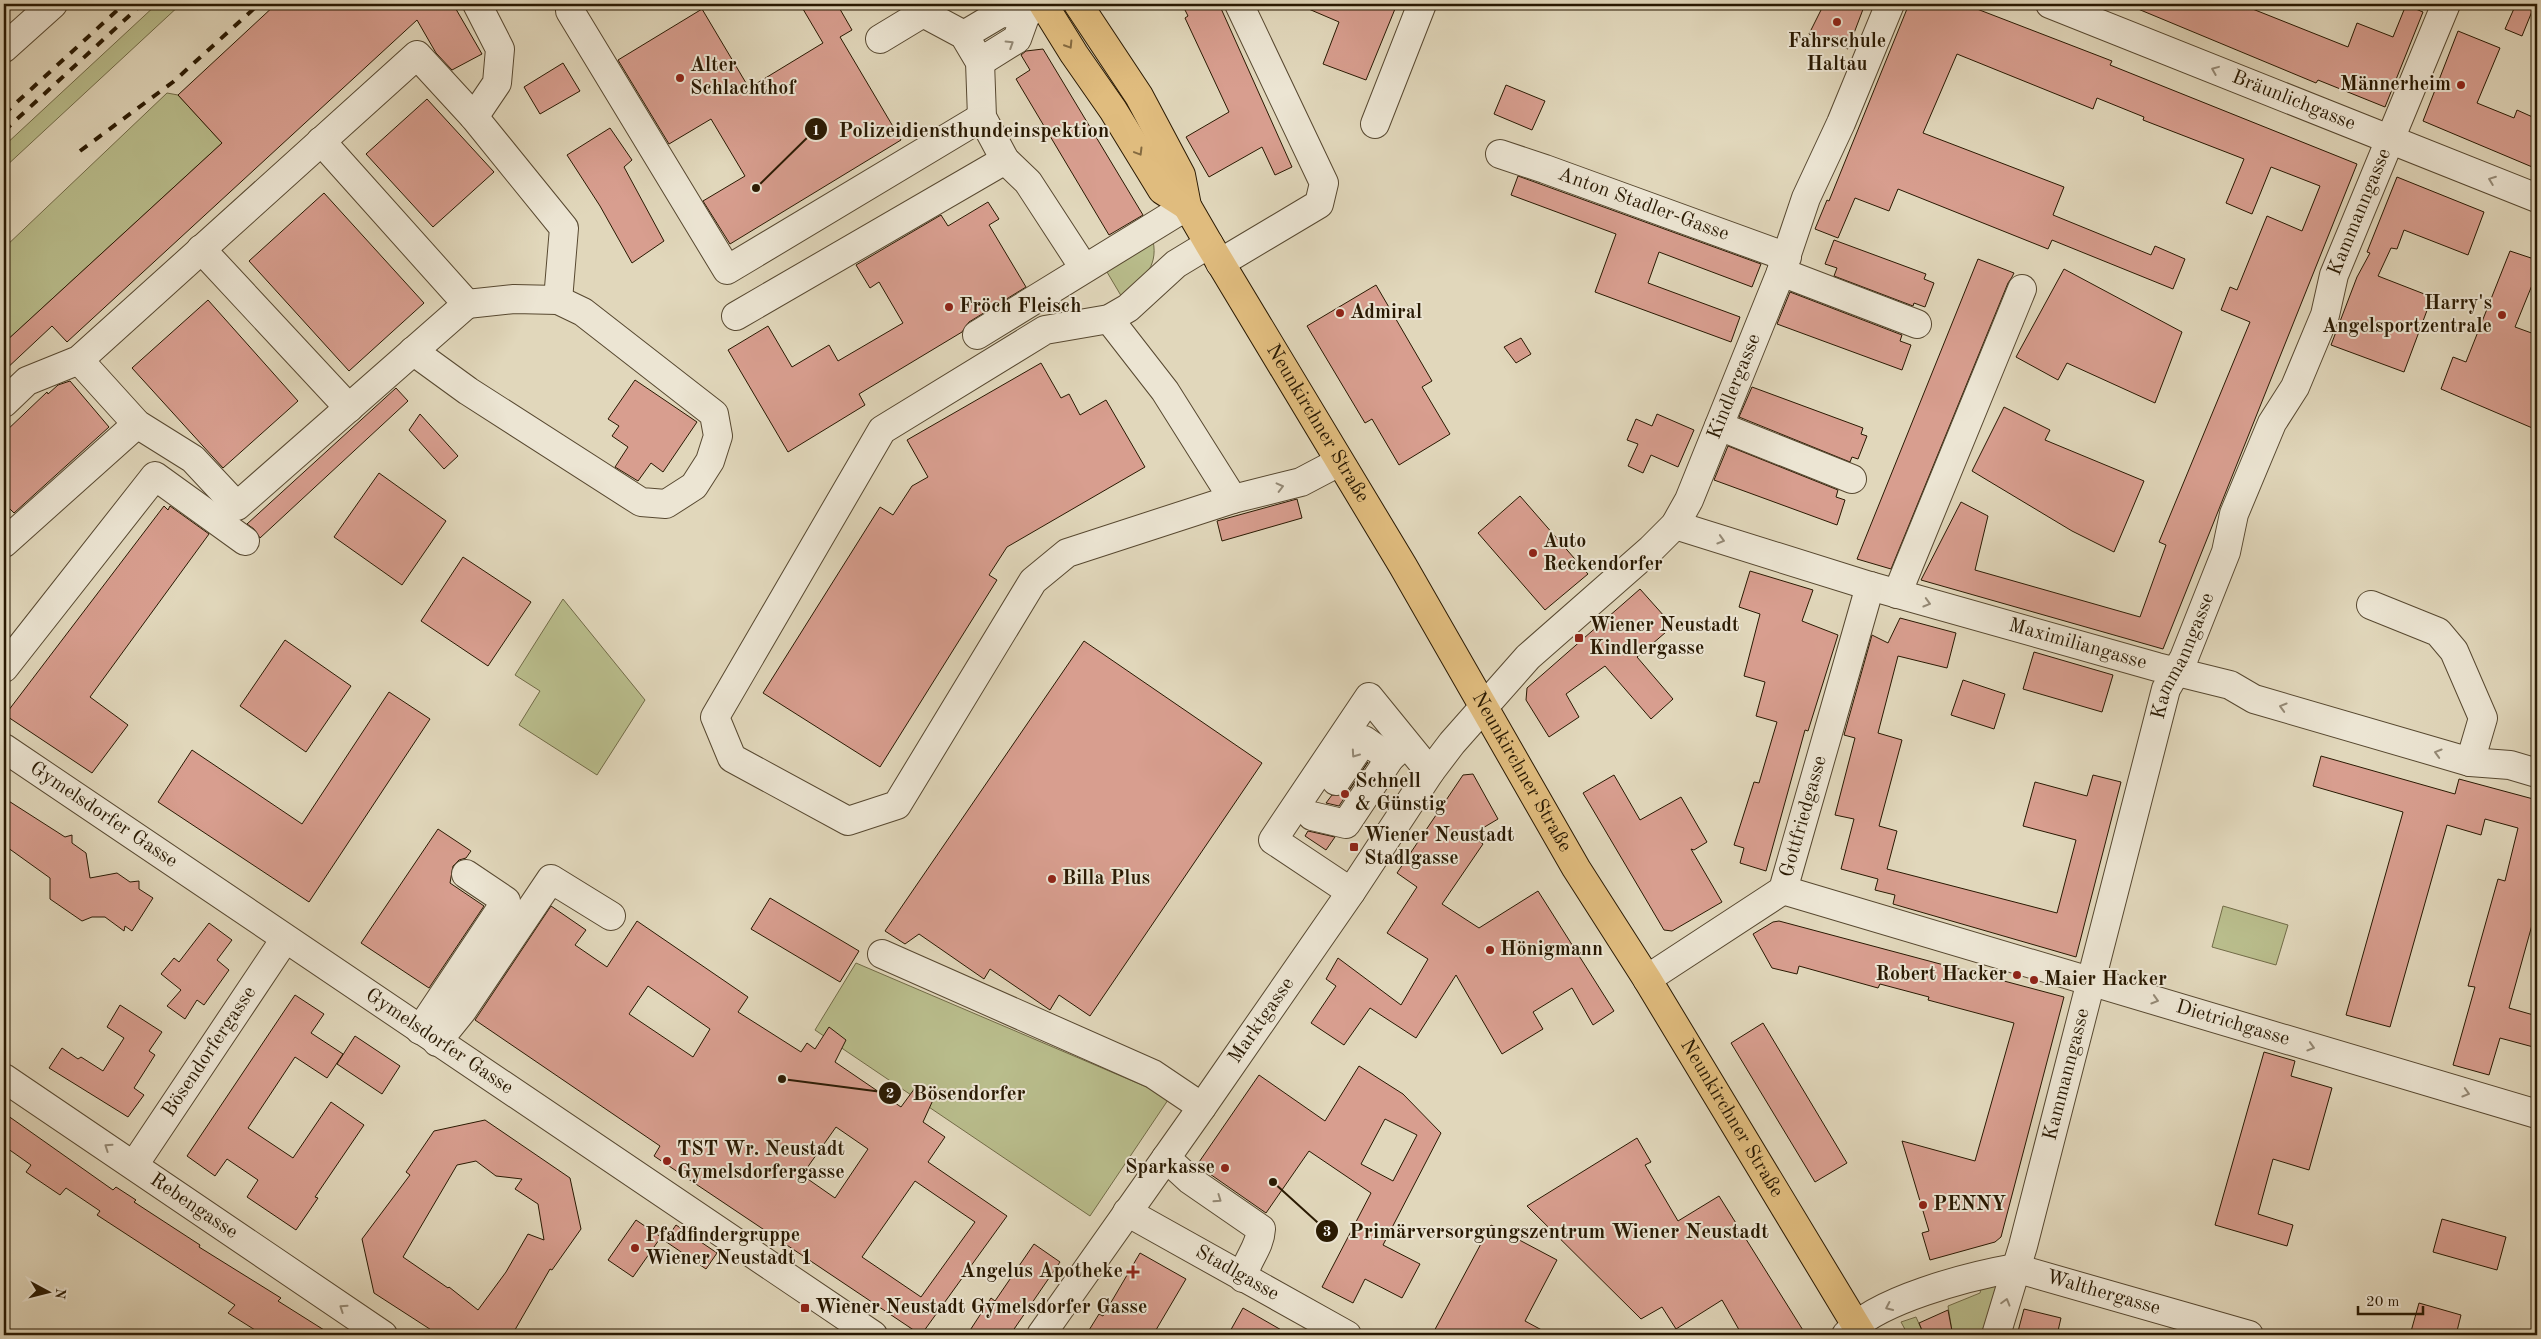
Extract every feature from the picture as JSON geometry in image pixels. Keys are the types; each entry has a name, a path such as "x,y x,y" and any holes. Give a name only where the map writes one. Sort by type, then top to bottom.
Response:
{"main road":[{"name":"Neunkirchner Straße","path":"1078,4 1138,96 1181,175 1187,206 1214,254 1339,462 1576,868 1648,979 1855,1331"},
{"name":"Neunkirchner Straße","path":"1038,7 1114,110 1162,190 1187,206"}],"street":[{"path":"4,48 53,4"},
{"path":"474,118 497,83 500,49 477,4"},
{"path":"570,4 570,11 727,270 982,117"},
{"path":"1239,4 1324,183 1319,204 1214,254 1176,264 1128,308 1108,319 1045,330 882,430 715,717 732,758 848,821 897,805 1033,581 1067,553 1233,499 1301,482 1339,462"},
{"path":"1375,124 1422,4"},
{"name":"Kindlergasse","path":"1483,707 1528,657 1651,549 1675,525 1689,500 1784,264 1806,198 1841,123 1890,4"},
{"name":"Bräunlichgasse","path":"2050,4 2537,198"},
{"name":"Kammanngasse","path":"1996,1335 2023,1246 2166,688 2184,658 2226,552 2234,514 2272,423 2295,387 2325,315 2334,275 2446,4"},
{"path":"980,62 1017,39 1038,7"},
{"path":"964,35 1001,13 1038,7"},
{"path":"880,38 920,8 964,35 980,62 982,117 1005,160 1028,182 1084,268"},
{"path":"4,403 27,381 80,360 321,140 418,56 474,118 564,228 558,300"},
{"path":"321,140 467,304"},
{"name":"Anton Stadler-Gasse","path":"1500,154 1545,169 1784,264 1917,324"},
{"path":"736,316 1005,160"},
{"path":"977,335 1187,206"},
{"path":"201,249 349,408"},
{"path":"1897,594 2022,289"},
{"path":"80,360 137,424 193,458 237,506 413,351 467,304 514,299 558,300 584,312 714,414 718,436 710,461 694,486 666,504 641,502 468,391 413,351"},
{"path":"1108,319 1165,391 1233,499"},
{"path":"4,543 137,424"},
{"path":"1719,426 1852,479"},
{"path":"4,668 155,476 245,540"},
{"name":"Maximiliangasse","path":"1675,525 1897,594 2230,685 2254,699 2470,762 2510,765 2537,773"},
{"name":"Gottfriedgasse","path":"1648,979 1783,890 1870,586"},
{"path":"2371,606 2438,632 2454,651 2483,718 2470,762"},
{"path":"1275,841 1369,696 1398,750 1430,772"},
{"name":"Marktgasse","path":"1041,1335 1202,1107 1430,772 1483,707"},
{"name":"Gymelsdorfer Gasse","path":"4,748 873,1335"},
{"path":"1275,841 1312,816 1346,824 1398,750"},
{"path":"1275,841 1350,892"},
{"path":"429,1036 506,901 466,874"},
{"path":"429,1036 462,1011 551,879 611,916"},
{"name":"Dietrichgasse","path":"1783,890 2537,1114"},
{"name":"Bösendorfergasse","path":"134,1165 285,938"},
{"path":"882,954 1153,1074 1202,1107"},
{"name":"Rebengasse","path":"4,1078 384,1335"},
{"path":"1166,1158 1190,1180 1261,1229 1260,1240 1244,1270 1243,1278"},
{"name":"Stadlgasse","path":"1127,1212 1347,1335"},
{"path":"1855,1331 1886,1308 1980,1274 2015,1268"},
{"name":"Walthergasse","path":"2015,1268 2249,1335"}],"green space":[{"path":"157,4 181,4 4,168 4,146"},
{"path":"167,93 178,95 222,143 4,343 4,248"},
{"path":"1153,241 1154,251 1151,267 1142,280 1123,299 1104,267"},
{"path":"563,599 645,700 597,775 519,725 540,691 515,675"},
{"path":"2223,906 2288,925 2276,965 2212,947"},
{"path":"856,963 1170,1097 1090,1216 815,1030"},
{"path":"1997,1282 2003,1290 1985,1335 1943,1335 1952,1331 1948,1306 1980,1293 1982,1285"},
{"path":"1916,1317 1924,1335 1908,1335 1901,1322"}],"building":[{"path":"276,4 453,4 482,54 452,70 436,53 417,20 67,342 52,326 4,371 4,343 222,143 178,95"},
{"name":"Alter Schlachthof","path":"800,4 837,4 852,30 840,37 901,140 730,244 703,201 745,176 711,119 669,144 618,60 702,9 749,88 823,43"},
{"path":"1182,4 1219,4 1292,167 1275,175 1262,147 1209,177 1186,137 1229,112 1185,18 1188,16"},
{"path":"1297,4 1397,4 1366,80 1323,64 1339,22"},
{"name":"Fahrschule Haltau","path":"1824,4 1865,4 1848,49 1809,34"},
{"path":"1909,4 1964,4 2112,61 2110,65 2357,164 2163,649 1921,580 1961,502 1988,516 1975,570 2140,617 2166,545 2159,542 2250,322 2221,310 2230,287 2237,290 2267,216 2302,231 2320,186 2271,167 2252,214 2226,203 2244,159 2143,120 2144,117 2097,98 2093,109 1957,54 1923,133 2064,187 2053,215 2151,255 2155,246 2185,259 2173,289 2052,240 2048,249 1898,189 1889,211 1855,198 1838,238 1815,229 1827,200 1829,201"},
{"path":"2126,4 2240,4 2348,47 2357,23 2393,37 2406,5 2423,12 2385,107 2318,80 2316,83"},
{"path":"2516,4 2535,4 2522,36 2505,29"},
{"path":"2458,31 2500,48 2477,103 2514,118 2517,110 2537,119 2537,169 2423,121"},
{"path":"1043,49 1143,215 1109,235 1016,79 1030,70 1021,55 1026,51"},
{"path":"563,63 580,91 540,114 524,87"},
{"path":"1506,85 1545,101 1532,130 1494,114"},
{"path":"427,99 494,172 433,227 366,154"},
{"path":"610,128 632,160 624,167 664,241 632,263 600,206 567,155"},
{"path":"1518,176 1761,264 1752,287 1659,252 1648,283 1740,317 1731,342 1595,292 1616,234 1511,195"},
{"path":"2397,177 2484,212 2468,255 2404,230 2397,249 2391,248 2378,276 2432,297 2404,372 2331,345 2357,277 2370,253 2367,252"},
{"path":"324,193 424,303 349,371 249,261"},
{"name":"Fröch Fleisch","path":"988,202 999,219 989,225 1026,287 969,322 962,332 859,394 865,405 788,452 728,350 768,326 792,367 829,345 838,361 903,323 879,282 870,288 856,265 941,215 948,226"},
{"path":"1834,240 1926,274 1924,279 1934,283 1925,307 1914,303 1913,306 1834,276 1837,268 1825,264"},
{"name":"Harry's Angelsportzentrale","path":"2510,251 2537,260 2537,273 2515,327 2537,335 2537,430 2441,389 2453,357 2466,362"},
{"path":"1978,259 2014,273 2008,283 1891,569 1857,559"},
{"path":"2064,269 2182,332 2155,403 2067,363 2058,380 2016,357"},
{"path":"1376,285 1432,381 1422,387 1450,434 1399,465 1372,419 1365,423 1307,326"},
{"path":"1790,292 1902,335 1900,341 1911,345 1902,370 1777,324"},
{"path":"208,300 298,401 223,468 132,368"},
{"path":"1521,338 1531,354 1516,363 1504,347"},
{"path":"1041,363 1061,398 1069,394 1080,415 1106,400 1145,467 1007,547 989,575 997,580 880,767 763,693 880,507 893,515 912,486 928,477 907,440"},
{"path":"635,380 697,422 663,472 651,463 638,481 615,467 628,447 612,436 619,426 608,419"},
{"path":"70,381 109,427 14,513 4,503 4,433 47,392 48,394 58,385"},
{"path":"1752,387 1863,428 1861,434 1867,436 1858,459 1852,457 1850,462 1739,417"},
{"path":"396,388 408,401 260,538 254,529 247,524"},
{"path":"2004,407 2050,430 2045,440 2144,481 2114,552 2072,531 1972,471"},
{"path":"420,414 458,456 444,469 409,430"},
{"path":"1657,414 1694,430 1678,467 1651,455 1643,473 1628,466 1638,444 1627,440 1636,419 1652,426"},
{"path":"1728,446 1838,490 1836,497 1845,500 1837,525 1714,480"},
{"path":"379,473 446,521 402,585 334,537"},
{"name":"Auto Reckendorfer","path":"1520,496 1588,574 1545,610 1478,533"},
{"path":"1297,499 1302,518 1222,541 1217,521"},
{"path":"164,506 168,510 170,506 209,534 90,697 128,725 92,773 5,715"},
{"path":"463,557 531,602 488,666 421,621"},
{"path":"1750,571 1813,590 1802,621 1838,635 1808,731 1805,730 1766,871 1740,863 1744,848 1734,845 1754,782 1759,783 1777,722 1756,716 1765,682 1744,676 1760,614 1739,607"},
{"path":"1640,589 1673,626 1637,657 1673,699 1651,719 1605,666 1566,694 1579,717 1549,737 1526,700 1527,688"},
{"path":"1900,618 1956,633 1947,668 1898,656 1878,733 1902,740 1879,826 1897,831 1887,869 2057,913 2076,840 2023,826 2035,782 2087,796 2093,775 2121,782 2076,957 1893,904 1895,895 1875,890 1878,879 1841,869 1854,819 1835,815 1855,738 1844,735 1872,635 1888,643"},
{"path":"285,640 351,686 306,752 240,706"},
{"name":"Billa Plus","path":"1084,641 1262,763 1090,1016 1059,995 1050,1010 990,969 984,979 919,934 905,944 885,931"},
{"path":"2034,652 2113,675 2102,712 2023,689"},
{"path":"1963,680 2005,694 1994,729 1951,715"},
{"path":"389,692 430,719 309,902 158,802 192,750 302,824"},
{"path":"2321,756 2455,794 2459,779 2537,800 2537,907 2509,1008 2537,1016 2537,1048 2500,1038 2489,1075 2453,1065 2475,987 2468,986 2498,879 2505,881 2518,828 2485,819 2481,835 2447,825 2390,1027 2346,1015 2403,812 2313,786"},
{"path":"1368,762 1339,806 1326,803 1332,795 1342,795 1349,790"},
{"path":"1473,774 1498,819 1471,835 1483,844 1442,904 1479,928 1538,891 1614,1011 1593,1025 1572,988 1533,1012 1543,1029 1502,1054 1456,975 1416,1038 1370,1008 1344,1045 1311,1023 1336,986 1326,979 1338,958 1401,1005 1428,959 1387,933 1417,887 1397,873 1463,775"},
{"path":"1614,775 1640,820 1681,797 1707,842 1694,850 1691,849 1722,902 1672,931 1664,930 1583,793"},
{"path":"4,798 65,837 72,835 72,843 86,853 90,878 117,873 130,882 139,881 139,889 153,898 132,931 125,926 124,931 105,917 92,917 82,921 50,899 50,878 4,845"},
{"path":"438,829 471,851 466,858 459,860 453,866 450,883 484,906 429,988 361,943"},
{"path":"1308,831 1335,837 1326,850 1305,836"},
{"path":"770,898 859,951 840,982 751,929"},
{"path":"551,906 586,930 575,945 607,967 637,921 748,997 738,1012 801,1052 807,1043 815,1049 829,1027 846,1040 835,1062 901,1107 915,1088 933,1100 923,1122 945,1137 928,1162 1007,1216 921,1335 654,1156 660,1146 475,1020","holes":["648,986 710,1029 693,1057 629,1014","836,1127 868,1149 835,1198 802,1175","915,1181 975,1222 921,1297 862,1257"]},
{"path":"1779,921 2064,997 2001,1237 1995,1242 1930,1260 1922,1233 1929,1231 1902,1141 1975,1161 2014,1023 1928,1000 1929,997 1880,984 1878,988 1799,966 1797,974 1772,968 1753,934 1773,922"},
{"path":"209,923 232,940 217,960 229,970 204,1005 197,1000 185,1019 167,1006 181,990 161,974 174,958 179,962"},
{"path":"295,995 324,1014 311,1033 343,1054 327,1078 295,1057 248,1128 293,1158 331,1102 364,1125 315,1197 318,1198 296,1230 247,1197 258,1180 227,1159 215,1176 187,1156"},
{"path":"120,1005 162,1032 149,1051 155,1055 134,1088 144,1095 128,1117 49,1068 62,1048 78,1059 81,1057 103,1071 124,1038 107,1027"},
{"path":"1763,1023 1847,1163 1815,1182 1731,1043"},
{"path":"355,1036 400,1066 382,1094 337,1064"},
{"path":"2264,1052 2295,1061 2291,1076 2332,1088 2309,1170 2273,1159 2258,1214 2293,1225 2287,1246 2215,1225"},
{"path":"1359,1066 1403,1094 1441,1133 1383,1245 1420,1264 1402,1298 1365,1279 1353,1303 1322,1287 1371,1193 1309,1151 1266,1213 1197,1165 1259,1075 1325,1121","holes":["1385,1119 1417,1135 1393,1181 1361,1164"]},
{"path":"4,1113 113,1190 116,1187 136,1200 134,1202 200,1245 199,1247 281,1298 278,1301 332,1335 263,1335 228,1313 235,1305 97,1215 100,1211 66,1188 60,1195 26,1172 31,1165 4,1146"},
{"path":"485,1120 570,1178 581,1229 552,1270 550,1269 512,1335 439,1335 374,1293 362,1239 410,1175 406,1172 434,1131","holes":["476,1161 496,1176 522,1179 515,1189 538,1204 544,1240 528,1234 506,1272 478,1310 449,1287 403,1257 457,1165"]},
{"path":"1637,1138 1651,1162 1645,1165 1678,1221 1719,1196 1806,1335 1742,1335 1722,1300 1676,1329 1662,1307 1641,1319 1527,1206"},
{"path":"2442,1219 2506,1237 2497,1270 2433,1252"},
{"name":"Pfadfindergruppe Wiener Neustadt 1","path":"636,1220 661,1237 633,1277 608,1260"},
{"path":"676,1225 717,1253 706,1269 665,1241"},
{"path":"1491,1225 1557,1260 1525,1321 1551,1335 1432,1335"},
{"path":"1034,1244 1060,1262 1010,1335 967,1335 991,1298 995,1301"},
{"path":"1140,1253 1186,1279 1153,1335 1086,1335 1099,1314 1103,1316"},
{"path":"2419,1303 2461,1315 2456,1335 2410,1335"},
{"path":"1243,1308 1290,1335 1228,1335"},
{"path":"2024,1309 2061,1318 2057,1335 2017,1335"},
{"path":"1948,1310 1952,1331 1943,1335 1924,1335 1919,1323"}],"railway":[{"path":"4,114 124,4"},
{"path":"4,131 142,4"},
{"path":"80,151 173,82 259,4"}],"place":[{"name":"Fahrschule Haltau","path":"1837,22"},
{"name":"Alter Schlachthof","path":"680,78"},
{"name":"Männerheim","path":"2461,85"},
{"name":"Polizeidiensthundeinspektion","path":"756,188"},
{"name":"Fröch Fleisch","path":"949,307"},
{"name":"Admiral","path":"1340,313"},
{"name":"Harry's Angelsportzentrale","path":"2502,315"},
{"name":"Auto Reckendorfer","path":"1533,553"},
{"name":"Wiener Neustadt Kindlergasse","path":"1579,638"},
{"name":"Schnell & Günstig","path":"1345,794"},
{"name":"Wiener Neustadt Stadlgasse","path":"1354,847"},
{"name":"Billa Plus","path":"1052,879"},
{"name":"Hönigmann","path":"1490,950"},
{"name":"Robert Hacker","path":"2017,975"},
{"name":"Maier Hacker","path":"2034,980"},
{"name":"Bösendorfer","path":"782,1079"},
{"name":"TST Wr. Neustadt Gymelsdorfergasse","path":"667,1161"},
{"name":"Sparkasse","path":"1225,1168"},
{"name":"Primärversorgungszentrum Wiener Neustadt","path":"1273,1182"},
{"name":"PENNY","path":"1923,1205"},
{"name":"Pfadfindergruppe Wiener Neustadt 1","path":"635,1248"},
{"name":"Angelus Apotheke","path":"1133,1272"},
{"name":"Wiener Neustadt Gymelsdorfer Gasse","path":"805,1308"}]}
